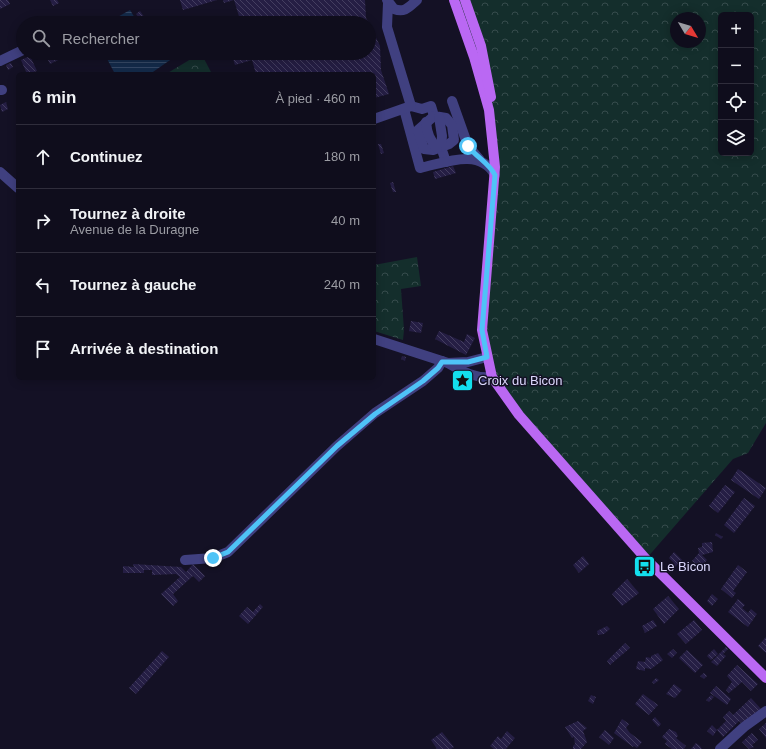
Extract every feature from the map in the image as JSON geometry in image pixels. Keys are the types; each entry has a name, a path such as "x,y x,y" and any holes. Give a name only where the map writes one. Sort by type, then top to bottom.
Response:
{"main road":[{"path":"454,0 474,57 490,110 495,162"},
{"path":"464,0 481,46 487,69 496,132 495,175 482,330 492,377 519,415 646,559 690,605 765,674"}],"street":[{"path":"387,27 392,15 398,11 408,9 415,1"},
{"path":"387,2 398,11"},
{"path":"387,2 387,27 407,107 420,168 462,158 480,160"},
{"path":"0,61 16,53"},
{"path":"452,100 468,146 480,160 491,167 495,175"},
{"path":"376,118 407,107 422,109 433,118 442,136 439,147"},
{"path":"433,118 426,131 430,140 439,147 446,162"},
{"path":"0,172 16,186"},
{"path":"376,340 445,362 465,373 485,378 492,377"},
{"path":"185,560 213,558 228,552 337,446 375,414 423,381 445,362 468,362 487,357"},
{"path":"720,749 744,727 766,711"}],"green space":[{"path":"454,0 766,0 766,423 748,453 733,459 646,559 497,385 482,330 495,167 490,110"},
{"path":"189,60 205,60 211,72 169,72"},
{"path":"417,257 421,286 401,289 404,330 403,340 376,332 376,265"}],"water":[{"path":"130,10 134,16 119,16"},
{"path":"108,60 170,60 153,72 114,72"}],"building":[{"path":"0,0 8,0 10,4 0,9"},
{"path":"50,0 57,0 59,3 53,6"},
{"path":"180,0 217,0 183,10"},
{"path":"223,0 234,0 224,3"},
{"path":"234,0 365,0 366,16 239,16"},
{"path":"140,11 144,16 137,16 136,14"},
{"path":"376,38 380,46 381,70 389,94 376,97 376,72 255,72 252,60 376,60"},
{"path":"21,60 32,60 37,71 26,72"},
{"path":"48,60 58,60 50,64"},
{"path":"233,60 252,60 235,65"},
{"path":"11,63 13,67 8,70 6,65"},
{"path":"6,102 8,109 2,112 0,105"},
{"path":"378,144 381,144 384,153 381,154"},
{"path":"453,166 456,173 435,179 433,172"},
{"path":"393,182 396,192 393,192 390,183"},
{"path":"411,321 423,323 421,333 409,331"},
{"path":"439,331 464,342 467,334 475,338 466,355 435,339"},
{"path":"402,356 406,357 405,361 401,359"},
{"path":"738,469 766,488 759,499 731,480"},
{"path":"725,485 735,492 718,513 709,506"},
{"path":"744,498 755,506 734,533 724,525"},
{"path":"716,533 723,537 721,539 715,535"},
{"path":"712,542 713,552 702,555 707,560 700,568 692,561 699,553 698,548 702,547 702,543"},
{"path":"674,552 682,560 673,569 671,566 674,563 669,558"},
{"path":"583,556 589,564 579,573 573,565"},
{"path":"133,564 181,567 186,572 193,564 205,576 199,582 193,576 173,594 178,601 173,606 161,594 180,577 176,574 152,575 152,570 144,570 144,573 123,573 123,566 134,567"},
{"path":"738,565 747,572 733,591 736,593 732,598 721,589"},
{"path":"627,579 639,593 622,606 612,594"},
{"path":"712,594 718,599 712,606 707,601"},
{"path":"668,596 679,609 664,624 653,609"},
{"path":"738,599 745,605 742,608 748,613 751,609 757,614 748,627 728,612"},
{"path":"260,604 263,607 248,624 239,616 247,607 253,612"},
{"path":"653,620 657,626 645,633 642,626"},
{"path":"694,620 702,630 686,644 677,634"},
{"path":"607,626 610,629 604,634 598,635 597,631"},
{"path":"766,637 766,653 758,646"},
{"path":"625,643 630,648 610,665 607,661"},
{"path":"726,647 728,649 723,654 726,656 717,666 711,662"},
{"path":"673,649 677,653 672,658 667,654"},
{"path":"714,649 718,654 711,660 707,656"},
{"path":"687,650 703,665 695,673 679,658"},
{"path":"162,651 169,657 136,694 129,688"},
{"path":"658,653 663,660 651,669 645,668 645,671 636,669 638,661 645,662 646,657 651,658 651,656"},
{"path":"737,665 758,684 751,691 742,682 729,693 726,690 732,682 727,676"},
{"path":"704,673 707,676 704,679 700,676"},
{"path":"656,678 659,680 654,684 652,682"},
{"path":"674,684 682,690 675,698 666,694"},
{"path":"716,686 731,699 727,705 710,693"},
{"path":"643,694 658,705 649,715 635,704"},
{"path":"591,695 596,697 593,704 588,701"},
{"path":"711,695 714,697 709,702 706,700"},
{"path":"751,698 761,709 743,725 739,721 723,737 717,730 726,721 723,717 729,711 733,715"},
{"path":"655,717 661,724 658,727 652,720"},
{"path":"622,719 629,724 626,728 630,733 642,742 637,748 634,746 633,747 614,733"},
{"path":"578,721 587,728 583,731 587,742 581,749 573,749 575,744 574,737 572,738 565,727"},
{"path":"766,723 766,738 759,729"},
{"path":"712,725 717,730 713,736 707,731"},
{"path":"669,729 676,732 678,736 676,738 686,746 684,749 672,749 665,744 667,741 662,737"},
{"path":"605,730 614,738 609,745 599,737"},
{"path":"507,731 515,738 506,749 494,749 490,746 498,736 501,739"},
{"path":"442,732 454,747 451,749 437,749 431,740"},
{"path":"752,733 758,740 752,745 754,747 749,749 742,742"},
{"path":"696,743 700,746 702,749 691,749"}],"place":[{"name":"Croix du Bicon","path":"463,380"},
{"name":"Le Bicon","path":"644,566"}],"route":[{"path":"213,558 228,552 337,446 375,414 423,381 438,368 442,362 468,362 487,357 482,330 495,175 491,167 480,160 468,146"}]}
